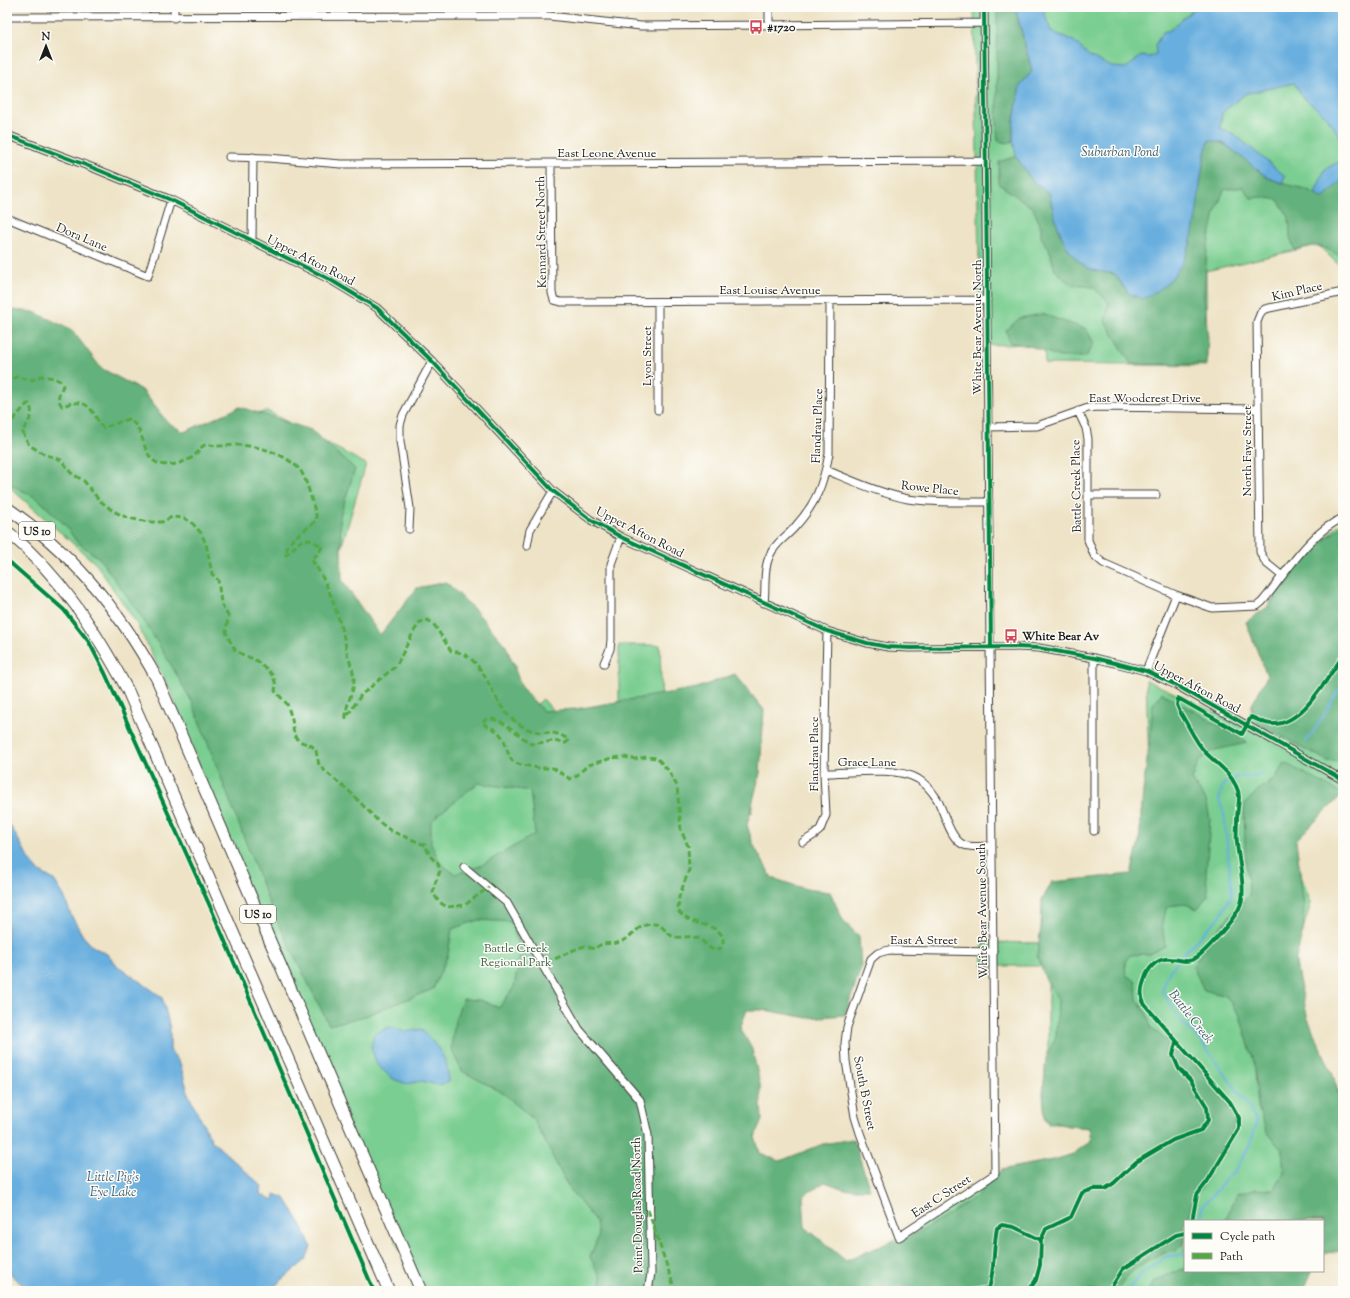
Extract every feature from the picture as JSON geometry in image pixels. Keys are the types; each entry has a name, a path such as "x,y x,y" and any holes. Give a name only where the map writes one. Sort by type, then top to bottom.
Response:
{"highway":[{"name":"US 10","path":"7,508 61,551 99,592 124,624 157,679 421,1291"},
{"name":"US 10","path":"7,531 36,557 71,597 103,644 128,691 389,1291"}],"street":[{"path":"174,7 174,18"},
{"path":"543,7 543,16"},
{"path":"769,25 770,7"},
{"name":"White Bear Avenue North","path":"984,7 991,647"},
{"path":"7,17 174,18 543,16 641,26 984,23"},
{"name":"Upper Afton Road","path":"7,135 89,166 171,200 329,279 377,308 432,361 553,490 592,520 622,537 827,631 854,640 910,648 1038,648 1094,658 1146,672 1195,695 1343,780"},
{"name":"East Leone Avenue","path":"229,157 253,157 341,164 986,161"},
{"path":"252,241 253,157"},
{"name":"Kennard Street North","path":"551,164 552,293 554,300"},
{"name":"Dora Lane","path":"7,218 148,276 171,200"},
{"name":"Kim Place","path":"1258,317 1265,309 1343,292"},
{"name":"East Louise Avenue","path":"554,300 561,302 658,302 987,300"},
{"name":"Flandrau Place","path":"764,603 766,571 770,553 776,544 795,528 809,509 822,486 826,470 829,454 830,301"},
{"name":"Lyon Street","path":"658,302 658,410"},
{"name":"North Faye Street","path":"1258,317 1260,552 1266,563 1281,575"},
{"path":"409,529 410,508 400,442 400,425 406,408 432,361"},
{"name":"East Woodcrest Drive","path":"988,427 1037,426 1078,411 1098,407 1258,409"},
{"name":"Battle Creek Place","path":"1078,411 1086,428 1088,438 1088,540 1094,555 1103,564 1176,596 1212,608 1251,607 1262,602 1281,575 1309,544 1328,527 1343,518"},
{"name":"Rowe Place","path":"826,470 867,487 908,498 934,501 989,502"},
{"path":"527,546 530,530 553,490"},
{"path":"1088,495 1156,494"},
{"path":"604,664 610,649 611,640 611,564 622,537"},
{"path":"1146,672 1176,596"},
{"name":"Flandrau Place","path":"803,842 814,836 824,822 826,812 824,773 827,631"},
{"name":"White Bear Avenue South","path":"991,647 995,1174"},
{"path":"1094,658 1094,831"},
{"name":"Grace Lane","path":"824,773 892,772 910,776 926,785 936,797 953,835 960,844 970,846 992,846"},
{"name":"Point Douglas Road North","path":"464,868 507,903 580,1029 640,1100 648,1135 651,1274 648,1291"},
{"name":"East A Street","path":"878,953 889,950 994,952"},
{"name":"South B Street","path":"878,953 871,959 847,1027 845,1043 846,1061 859,1128 899,1237"},
{"name":"East C Street","path":"899,1237 995,1174"}],"green space":[{"path":"974,7 1343,7 1343,269 1318,245 1206,271 1207,366 1045,364 1044,344 989,345 988,312 980,312"},
{"path":"997,7 1015,7 1032,71 1020,86 1013,127 1013,141 1007,143 998,141 997,130"},
{"path":"1209,140 1225,145 1233,150 1268,177 1282,183 1308,190 1322,198 1343,179 1343,258 1320,246 1310,246 1295,250 1290,237 1289,217 1278,200 1263,197 1251,198 1243,187 1224,190 1215,213 1207,250 1204,296 1208,339 1206,364 1131,364 1105,321 1109,303 1093,287 1071,285 1055,270 1049,249 1041,237 1041,227 1033,208 999,184 999,162 1016,156 1033,182 1049,193 1060,234 1089,269 1115,274 1129,294 1190,246 1204,156"},
{"name":"Battle Creek Regional Park","path":"14,310 34,312 72,330 101,368 143,391 167,422 184,432 240,407 311,430 355,469 340,516 342,580 380,635 417,588 446,582 474,609 506,646 522,688 543,711 576,709 697,688 735,674 764,710 760,773 747,825 753,844 772,878 806,889 830,892 844,922 859,936 861,968 845,1015 808,1018 765,1010 747,1010 740,1028 752,1049 760,1084 762,1120 755,1137 760,1153 780,1161 823,1144 853,1139 870,1189 844,1189 825,1182 803,1196 805,1227 846,1261 892,1241 906,1239 944,1218 978,1195 1001,1170 1057,1159 1073,1154 1091,1141 1089,1128 1068,1126 1045,1120 1043,1094 1046,1058 1056,1036 1058,999 1045,978 1037,956 1041,927 1042,900 1052,882 1131,874 1139,842 1153,704 1162,693 1240,737 1247,743 1215,750 1199,761 1192,780 1206,800 1210,819 1206,874 1208,895 1197,909 1185,904 1168,906 1162,922 1165,946 1149,954 1130,955 1125,962 1126,975 1136,981 1137,999 1147,1014 1151,1028 1188,1056 1214,1086 1236,1119 1231,1138 1216,1160 1192,1204 1190,1220 1184,1220 1184,1243 1175,1251 1158,1255 1140,1265 1129,1274 1117,1291 602,1291 601,1278 590,1257 598,1237 596,1222 568,1187 534,1120 503,1093 462,1071 451,1049 455,1020 463,999 480,1000 499,1008 514,987 520,954 512,922 479,920 452,929 448,955 433,989 365,1016 329,1025 272,911 192,702 170,663 139,613 99,558 76,541 66,526 37,498 7,483 7,314","holes":["478,783 530,791 535,834 480,866 455,874 440,863 431,843 431,822"]},
{"path":"1042,314 1086,329 1094,343 1086,357 1060,357 1030,346 1010,343 1006,330 1020,318"},
{"name":"Battle Creek Regional Park","path":"7,372 183,439 267,411 366,464 337,562 336,581 378,654 428,587 517,666 498,693 517,722 543,699 564,723 619,721 619,645 660,645 662,714 748,702 752,813 727,812 728,1024 753,1152 802,1268 877,1271 900,1236 995,1174 1102,1154 1103,1123 1048,1124 1048,966 983,966 983,942 1050,943 1142,885 1141,813 1149,763 1146,680 1244,725 1275,665 1264,615 1280,584 1337,526 1343,523 1343,782 1340,788 1341,795 1289,841 1311,903 1295,956 1304,1013 1343,1102 1343,1219 1324,1221 1184,1220 1184,1272 1299,1291 417,1291 254,909 170,690 135,621 96,564 7,485"},
{"path":"1343,525 1343,762 1328,761 1259,724 1251,707 1267,676 1246,622 1269,606 1297,562"},
{"path":"1285,763 1343,794 1296,840 1304,906 1303,931 1295,962 1308,1019 1333,1075 1343,1110 1343,1251 1324,1253 1324,1220 1225,1220 1237,1194 1254,1189 1274,1190 1284,1172 1282,1150 1267,1133 1258,1107 1254,1062 1240,1016 1226,996 1204,990 1193,967 1206,943 1249,895 1245,850 1244,805 1260,788 1274,780"},
{"path":"1184,1268 1184,1272 1312,1272 1306,1285 1300,1291 1149,1291 1154,1281"}],"water":[{"name":"Suburban Pond","path":"1015,7 1042,7 1051,31 1074,41 1089,56 1112,67 1126,68 1141,56 1149,57 1156,54 1155,45 1163,32 1170,30 1196,7 1343,7 1343,142 1327,117 1303,97 1294,83 1245,94 1222,113 1220,128 1234,134 1285,176 1282,183 1268,178 1224,143 1209,140 1204,158 1192,237 1186,255 1177,272 1162,288 1143,299 1129,294 1115,274 1088,268 1072,253 1066,245 1057,225 1049,193 1033,182 1016,156 1013,141 1013,127 1020,86 1032,71"},
{"path":"1343,160 1343,179 1322,199 1315,193 1325,169"},
{"name":"Little Pig's Eye Lake","path":"7,822 30,860 40,872 54,880 64,896 71,915 83,936 92,946 107,954 118,966 162,997 170,1028 170,1050 180,1063 189,1096 212,1141 262,1186 260,1194 274,1200 275,1194 285,1198 301,1224 311,1246 306,1260 271,1291 31,1291 15,1279 7,1269"},
{"path":"390,1027 406,1032 421,1029 441,1052 447,1066 448,1082 438,1085 422,1081 407,1084 393,1079 377,1065 371,1047 374,1034"}],"waterway":[{"name":"Battle Creek","path":"1306,741 1317,727 1343,683"},
{"name":"Battle Creek","path":"1202,1220 1202,1207 1238,1166 1249,1147 1257,1123 1248,1105 1199,1039 1180,1020 1162,991 1169,972 1185,952 1221,915 1232,894 1224,814 1219,800 1223,784 1239,776 1251,777 1262,773"},
{"name":"Battle Creek","path":"1127,1291 1144,1271 1165,1257 1184,1254"}],"marked path":[{"path":"7,386 11,380 16,377 32,380 41,376 54,378 60,381 63,386 59,394 60,403 62,406 73,403 82,403 89,407 103,428 128,419 134,423 138,429 149,456 160,464 169,465 185,461 194,456 205,445 239,445 255,447 280,455 294,464 303,474 317,519 293,539 287,549 286,555 302,540 310,540 322,546 319,553 311,559 322,577 335,607 345,641 347,654 354,674 354,685 347,708 346,718 361,695 396,666 420,622 428,620 435,626 451,651 462,654 471,659 479,667 501,707 510,717 527,729 539,732 555,733 569,740 566,743 553,741 531,744 501,722 494,719 488,719 482,722 496,730 501,736 509,756 514,763 538,768 553,768 570,779 574,778 588,765 612,758 657,758 668,770 677,786 681,830 688,846 689,870 679,897 678,911 683,916 718,931 723,940 722,947 714,950 697,938 672,936 660,925 649,924 640,928 625,940 620,942 604,944 595,949 585,946 578,948 542,965"},
{"path":"7,427 27,404 29,404 31,407 31,415 22,431 29,445 44,454 61,460 71,473 84,481 99,500 113,511 128,518 148,522 162,522 172,517 184,518 192,523 201,533 206,544 212,574 218,580 221,603 228,616 226,632 229,639 235,650 254,659 273,676 276,685 275,691 287,704 292,719 294,735 299,741 312,746 316,751 319,765 350,792 377,820 391,831 425,845 430,856 438,864 440,871 433,893 439,902 447,907 465,905 489,887"},
{"path":"648,1210 673,1284 678,1291"}],"cycle path":[{"path":"984,7 991,647"},
{"path":"7,135 171,200 329,279 377,308 432,361 553,491 591,520 621,537 827,631 867,643 888,647 910,648 1039,648 1094,658 1146,671 1176,685 1343,780"},
{"path":"7,560 64,610 89,642 105,673 213,913 374,1291"},
{"path":"1192,1220 1197,1195 1207,1182 1239,1129 1239,1118 1230,1102 1145,1005 1142,999 1142,990 1145,977 1150,968 1157,962 1166,959 1189,961 1204,951 1219,936 1232,919 1240,906 1243,892 1237,840 1238,790 1230,776 1198,744 1180,712 1177,705 1178,698 1242,734 1251,717 1269,724 1283,723 1294,717 1313,699 1343,656"},
{"path":"1025,1291 1029,1290 1036,1280 1040,1265 1041,1240 1046,1229 1071,1217 1082,1193 1093,1189 1105,1189 1114,1183 1136,1162 1173,1140 1201,1130 1208,1120 1207,1107 1191,1081 1179,1069 1173,1055 1176,1042"},
{"path":"970,1291 989,1288 997,1228 1002,1225 1014,1227 1041,1240"},
{"path":"1109,1291 1123,1269 1176,1235 1184,1233"}],"place":[{"name":"#1720","path":"756,27"},
{"name":"White Bear Av","path":"1011,636"}]}
